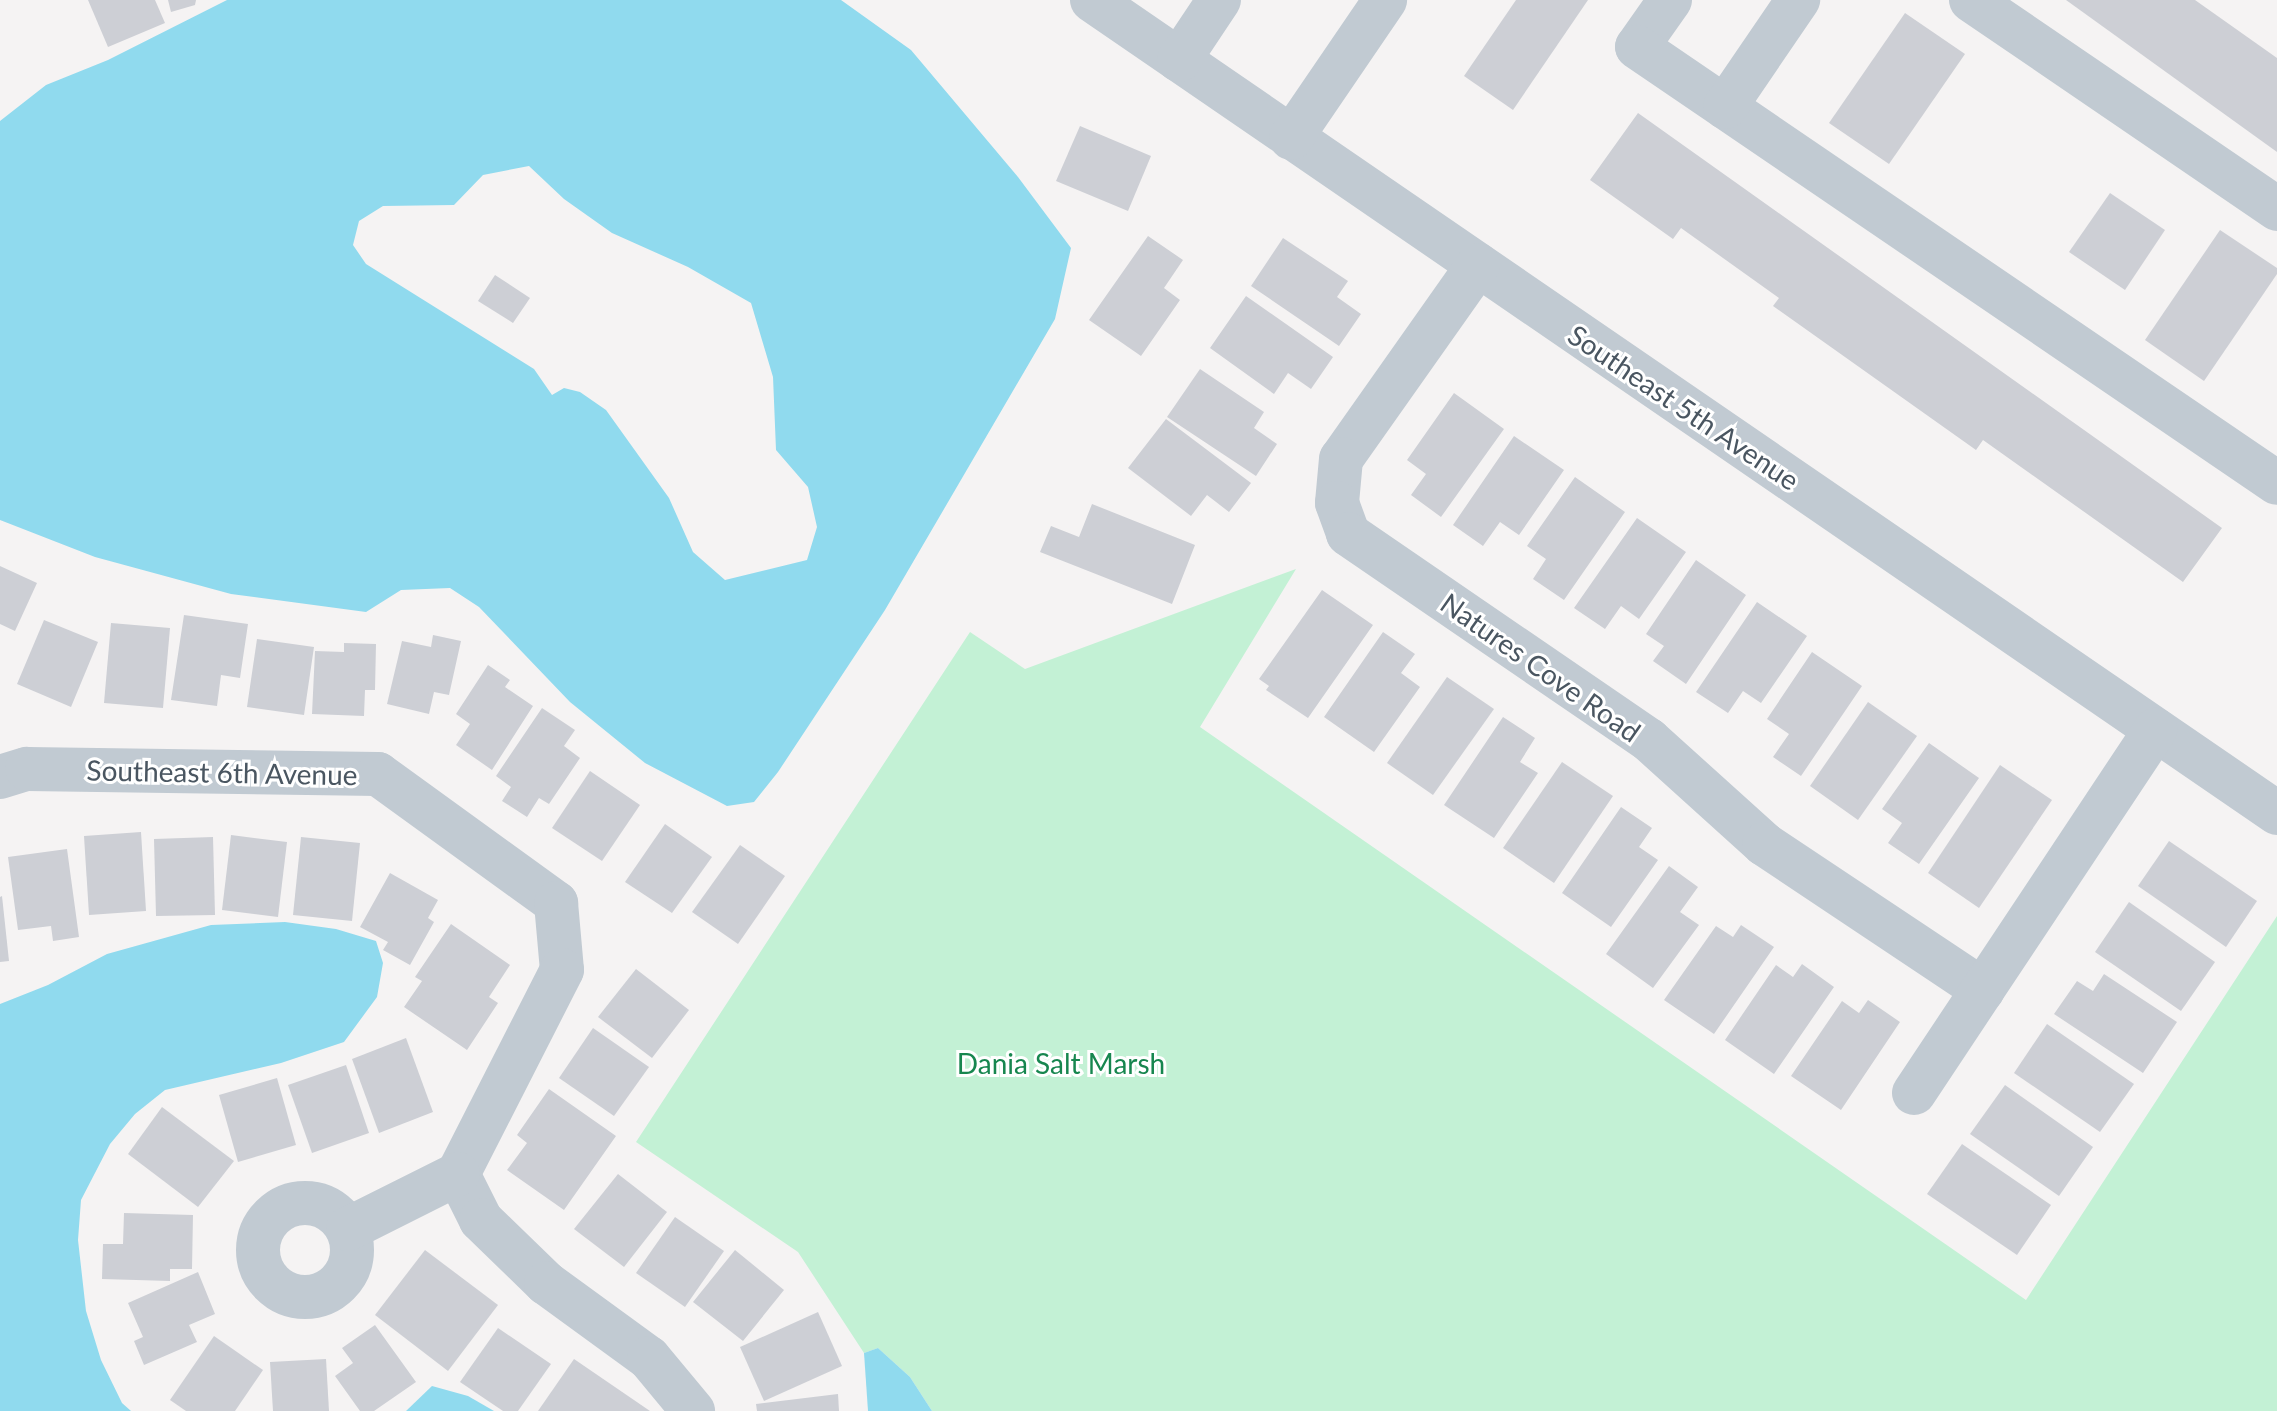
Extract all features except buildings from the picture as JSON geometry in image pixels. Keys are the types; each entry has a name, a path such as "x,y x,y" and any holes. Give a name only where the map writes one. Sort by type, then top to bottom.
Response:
{"street":[{"name":"Southeast 5th Avenue","path":"1092,0 2277,813"},
{"path":"1179,60 1219,0"},
{"path":"1291,138 1385,0"},
{"path":"1670,0 1637,47 2277,483"},
{"path":"1725,107 1798,0"},
{"path":"1971,0 2277,209"},
{"name":"Natures Cove Road","path":"1478,265 1341,459 1337,503 1348,534 1649,740 1764,844 1983,990"},
{"path":"1914,1093 2155,730"},
{"name":"Southeast 6th Avenue","path":"9,765 378,774 556,903 562,970 458,1174"},
{"path":"348,1229 458,1174 481,1220 546,1283 649,1358 693,1411"}],"green space":[{"name":"Dania Salt Marsh","path":"1296,569 1200,727 2026,1300 2277,916 2277,1411 932,1411 910,1377 878,1348 864,1353 798,1252 636,1142 970,632 1025,669"}],"water":[{"path":"227,0 841,0 911,50 1018,177 1071,248 1055,319 885,610 778,772 754,802 727,806 645,763 570,702 479,607 450,588 401,590 366,612 231,594 95,557 0,520 0,121 46,85 108,60","holes":["529,166 564,199 612,233 688,267 751,303 773,377 776,450 808,487 817,527 807,560 725,580 693,552 669,498 606,410 580,392 564,388 552,395 534,369 366,264 353,245 359,221 383,206 454,205 483,175"]},
{"path":"285,922 336,929 376,941 383,963 377,997 344,1042 281,1063 165,1090 135,1114 110,1144 81,1200 78,1240 86,1311 101,1360 122,1403 131,1411 0,1411 0,1004 48,985 107,954 211,925"},
{"path":"878,1348 910,1377 932,1411 868,1411 864,1353"},
{"path":"432,1386 468,1396 494,1411 406,1411"}]}
